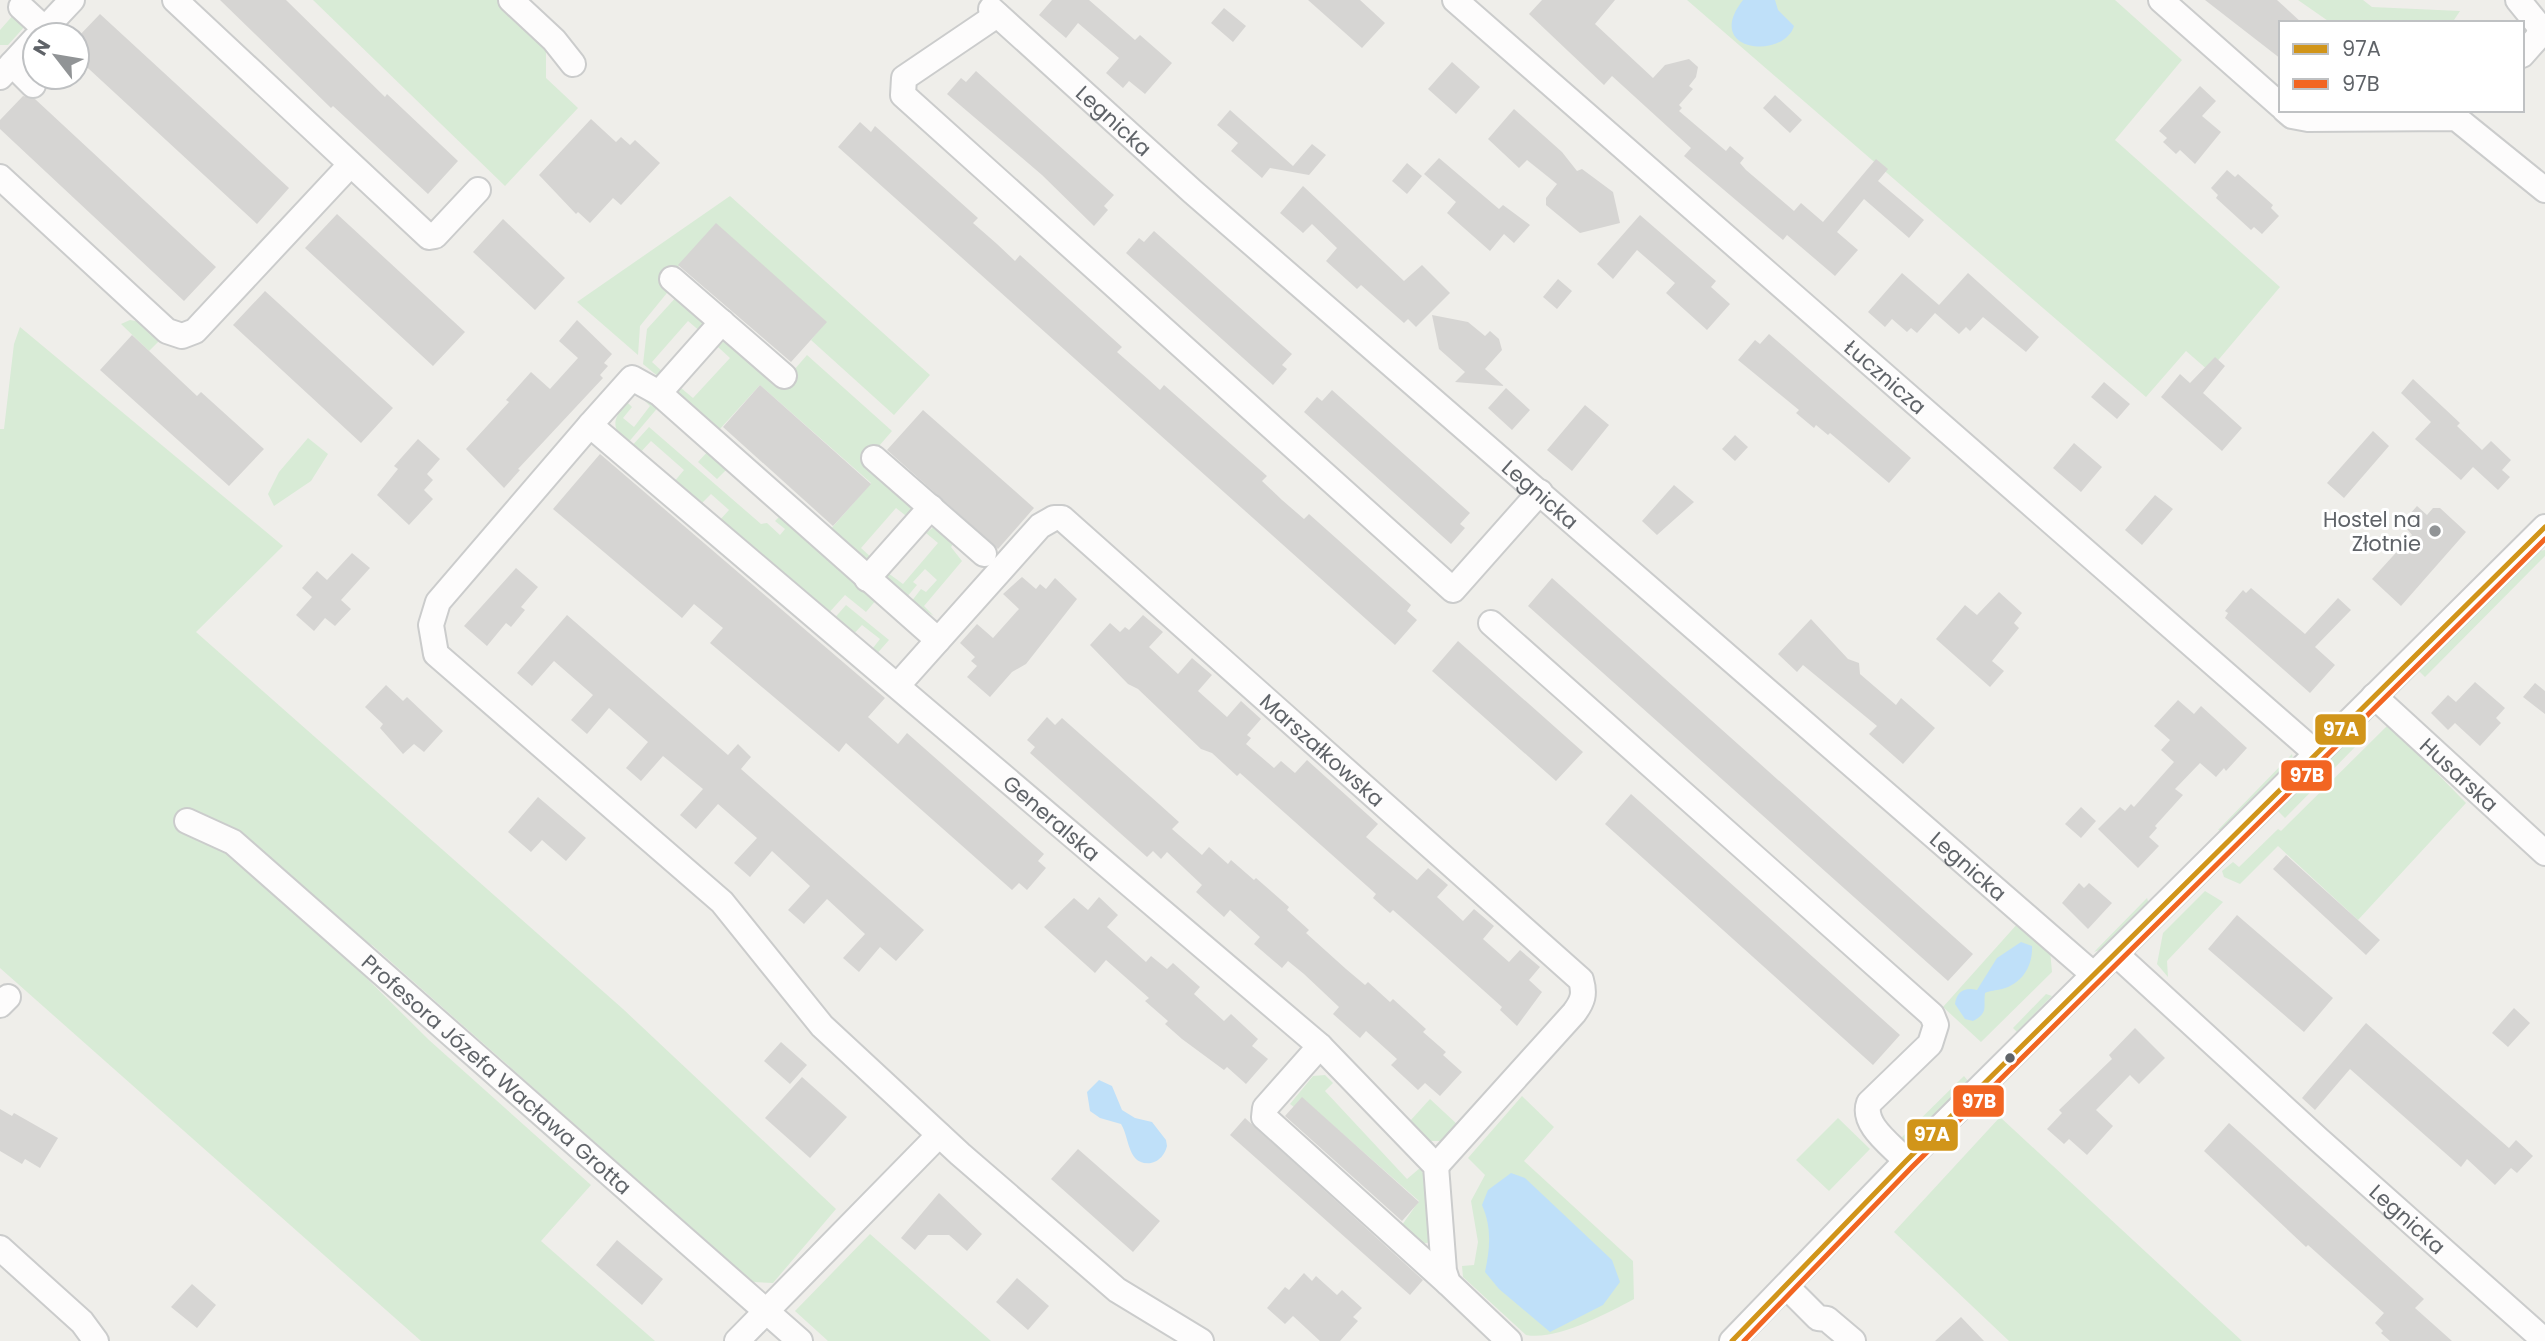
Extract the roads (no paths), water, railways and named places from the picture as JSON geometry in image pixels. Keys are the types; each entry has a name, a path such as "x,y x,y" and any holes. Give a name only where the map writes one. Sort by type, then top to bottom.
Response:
{"street":[{"path":"53,21 72,0"},
{"path":"175,0 429,237 435,236 478,190"},
{"path":"512,0 554,40 573,64"},
{"name":"Łucznicza","path":"1455,0 2317,754"},
{"path":"2161,0 2279,104"},
{"path":"2518,0 2539,27 2538,37 2524,53"},
{"path":"21,6 31,21"},
{"name":"Legnicka","path":"1540,492 1452,590 903,95 904,79 994,12 1193,192 1540,492 2094,975"},
{"path":"21,52 5,66 21,77"},
{"path":"2288,112 2292,116 2308,119 2469,116 2545,190"},
{"path":"0,177 173,334 182,336 195,331 264,275 290,247 350,165"},
{"path":"672,279 784,376"},
{"path":"659,393 722,322"},
{"path":"938,640 659,393 632,378 438,603 431,625 436,654 722,902 830,1034 939,1135 1116,1290 1201,1341"},
{"name":"Generalska","path":"590,425 1320,1046 1436,1166"},
{"path":"874,458 985,554"},
{"path":"867,579 930,508"},
{"name":"Marszałkowska","path":"898,685 1040,526 1054,518 1062,518 1581,980 1582,1002 1436,1166"},
{"path":"1732,1341 1906,1161 2544,529"},
{"path":"1491,623 1932,1015 1936,1025 1930,1044 1869,1103 1867,1110 1871,1123 1906,1161"},
{"name":"Husarska","path":"2374,696 2545,853"},
{"name":"Profesora Józefa Wacława Grotta","path":"187,821 233,842 800,1341"},
{"name":"Legnicka","path":"2116,954 2545,1341"},
{"path":"1320,1046 1265,1108 1264,1117 1509,1341"},
{"path":"737,1341 939,1135"},
{"path":"1436,1166 1448,1283"},
{"path":"0,1248 82,1322 96,1341"},
{"path":"1786,1286 1818,1318 1832,1341"},
{"path":"1818,1318 1827,1319 1853,1341"}],"water":[{"path":"1743,0 1775,0 1778,10 1794,26 1787,37 1776,44 1763,46 1749,45 1738,40 1732,31 1733,17"},
{"path":"2021,942 2032,946 2031,960 2025,973 2009,987 1985,993 1981,1015 1973,1021 1965,1019 1955,1004 1960,993 1969,989 1977,990 1997,958"},
{"path":"1099,1080 1112,1086 1122,1110 1135,1118 1152,1122 1166,1140 1166,1149 1159,1159 1151,1163 1137,1160 1130,1150 1121,1124 1100,1118 1090,1111 1087,1092"},
{"path":"1511,1173 1525,1178 1612,1260 1620,1282 1603,1305 1550,1332 1499,1289 1485,1272 1489,1238 1482,1205 1488,1190"}],"place":[{"name":"Hostel na Złotnie","path":"2435,531"}]}
